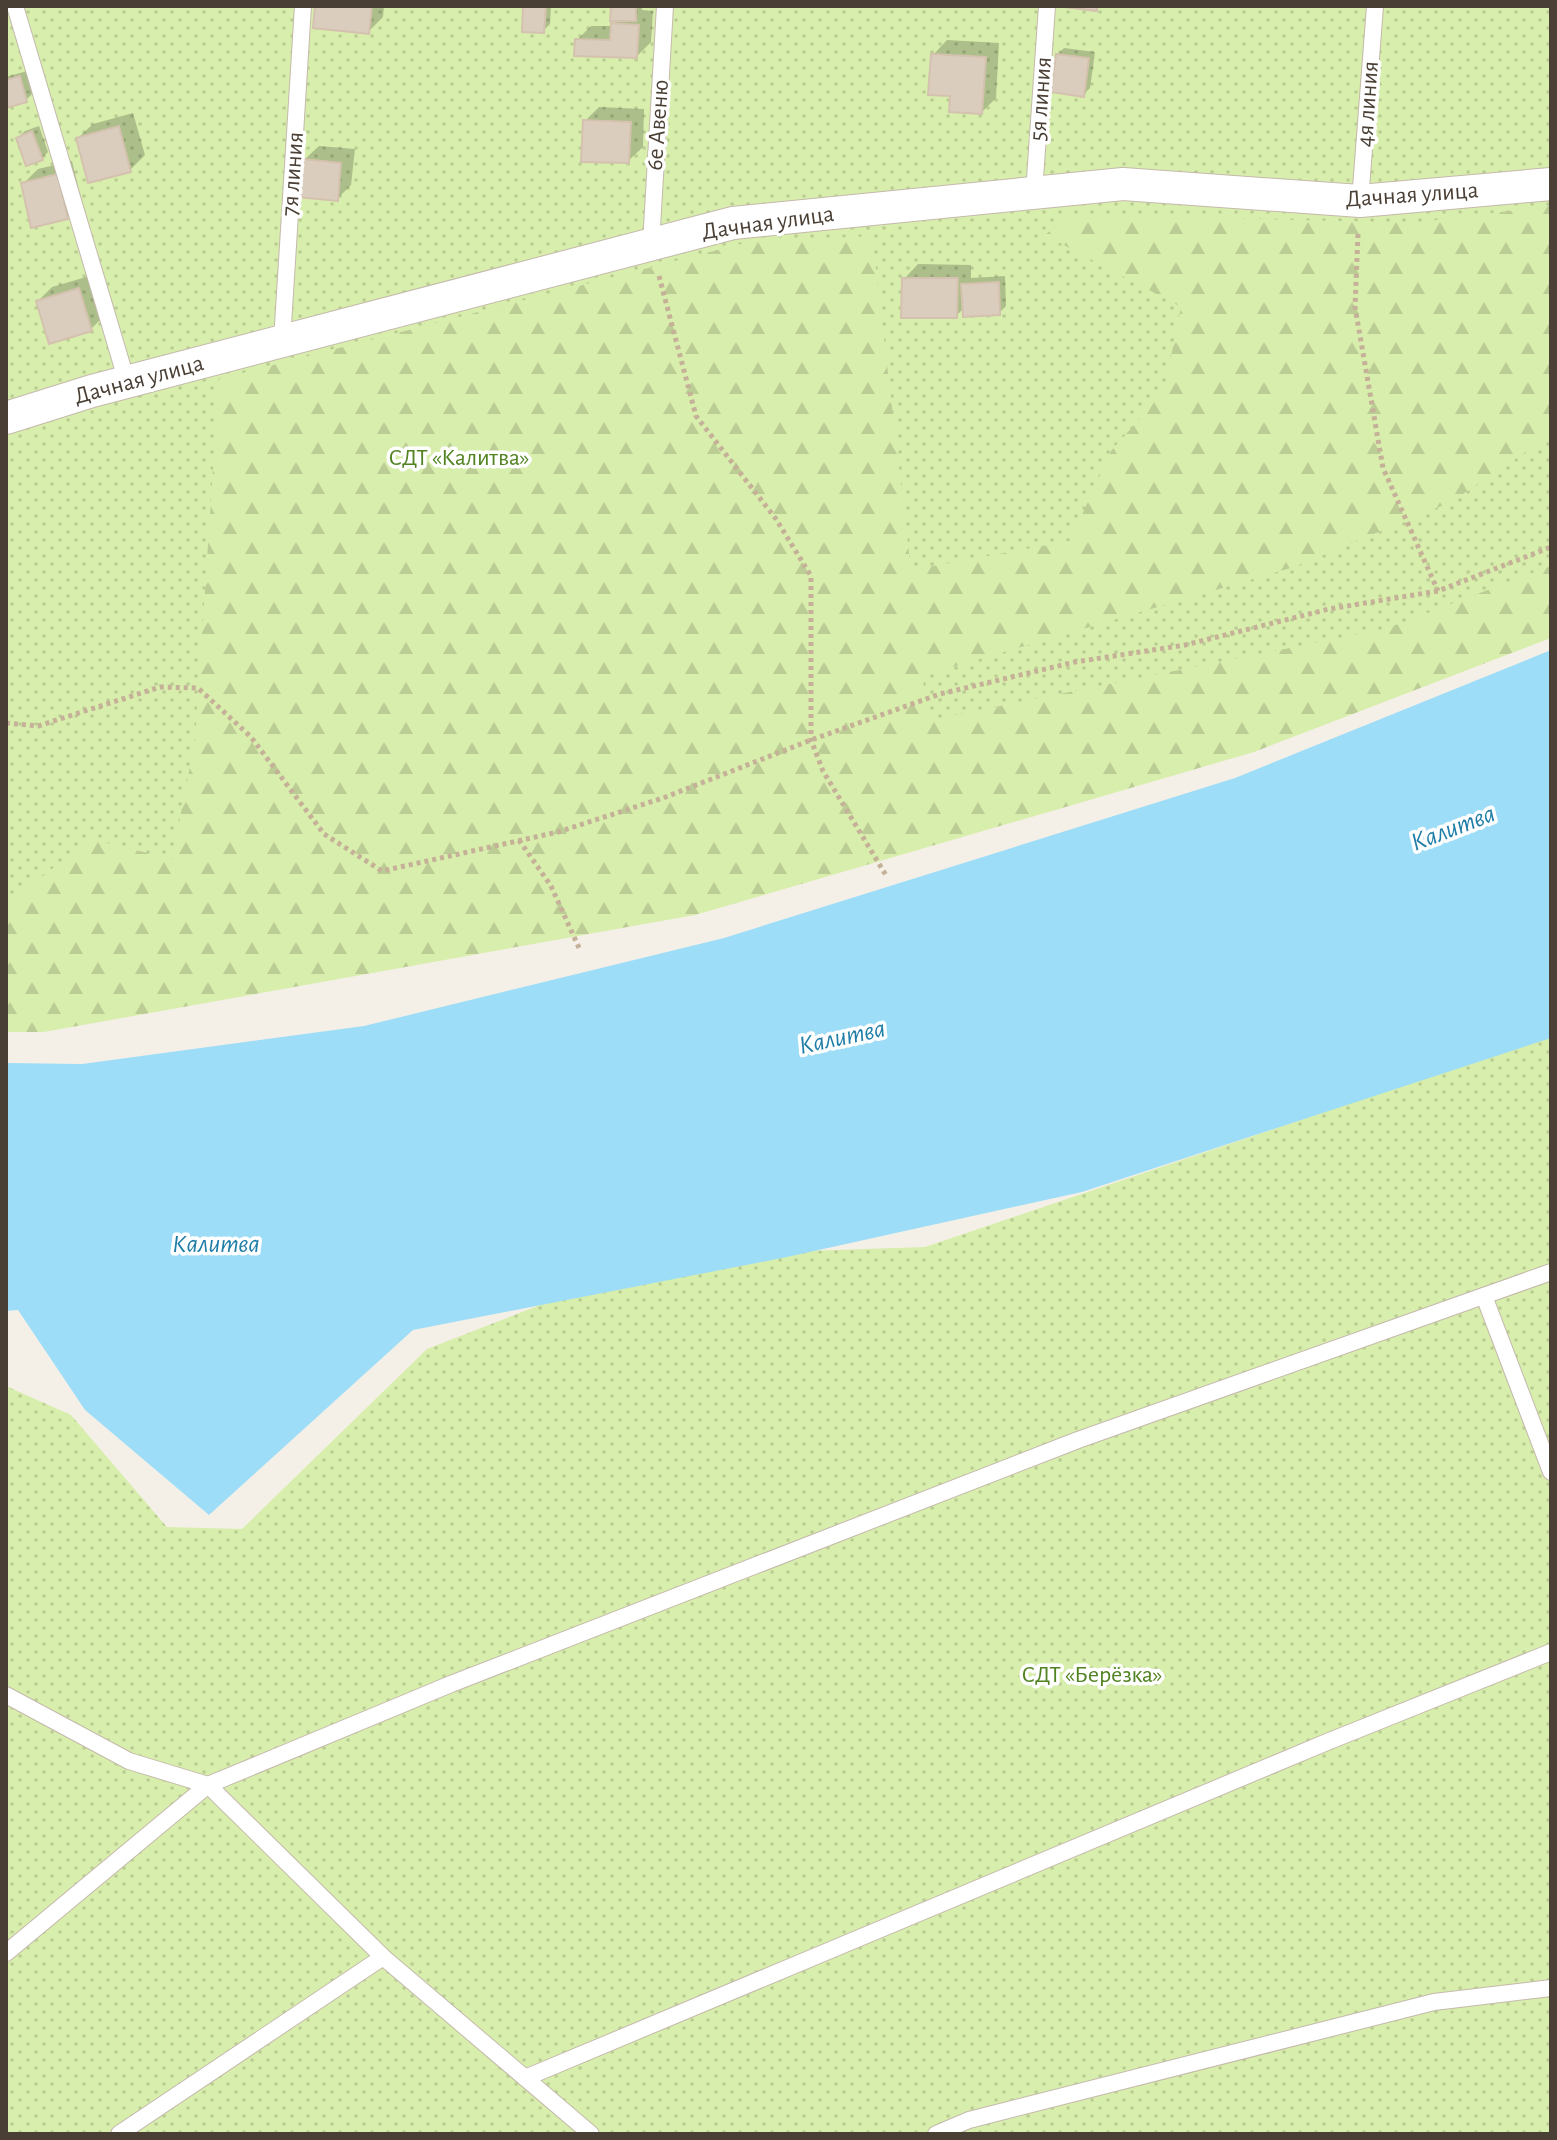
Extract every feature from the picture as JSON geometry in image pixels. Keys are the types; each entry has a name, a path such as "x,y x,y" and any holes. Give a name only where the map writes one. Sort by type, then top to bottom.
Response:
{"street":[{"name":"Дачная улица","path":"6,418 127,382 733,223 1123,184 1360,201 1551,184"}],"lane":[{"path":"15,6 127,382"},
{"name":"7я линия","path":"282,341 303,6"},
{"name":"6е Авеню","path":"651,244 665,6"},
{"name":"5я линия","path":"1034,193 1047,6"},
{"name":"4я линия","path":"1360,201 1375,6"},
{"path":"6,1953 208,1785 466,1679 1078,1440 1551,1272"},
{"path":"1484,1296 1551,1472"},
{"path":"525,2078 1312,1748 1551,1652"},
{"path":"6,1695 129,1761 208,1785 383,1957 591,2134"},
{"path":"119,2134 383,1957"},
{"path":"936,2134 969,2120 1434,2002 1551,1988"}],"path":[{"path":"1360,201 1355,307 1383,468 1438,591"},
{"path":"651,244 696,416 776,519 811,576 811,740 823,771 887,877"},
{"path":"6,723 38,726 160,687 198,688 251,737 324,834 382,871 558,832 663,798 940,694 1075,662 1185,645 1329,609 1438,591 1551,547"},
{"path":"519,840 551,886 580,950"}],"green space":[{"name":"СДТ «Калитва»","path":"6,6 1551,6 1551,608 6,981"},
{"path":"1551,206 1551,435 1451,502 1294,567 922,676 930,720 1385,629 1551,566 1551,638 1254,752 695,915 44,1032 6,1032 6,900 13,899 91,839 172,859 195,741 219,379 745,243 872,236 911,570 1070,541 1111,451 1164,391 1181,307 1045,235 1070,214 1411,223"},
{"name":"СДТ «Берёзка»","path":"1551,1028 1551,2134 6,2134 6,1386 71,1415 167,1527 242,1529 427,1349 645,1264 776,1252 925,1247 1454,1068"}],"water":[{"name":"Калитва","path":"1551,650 1551,1038 1082,1192 787,1257 413,1330 209,1515 85,1410 18,1310 6,1311 6,1063 82,1064 364,1026 724,938 1235,778"}],"building":[{"path":"315,6 372,6 369,34 313,28"},
{"path":"523,6 546,6 544,33 522,32"},
{"path":"611,6 636,6 636,21 610,21"},
{"path":"1056,6 1097,6 1097,11"},
{"path":"611,23 639,25 637,58 574,56 575,39 610,40"},
{"path":"931,54 986,57 982,114 949,112 950,96 928,95"},
{"path":"1056,54 1089,58 1084,97 1051,92"},
{"path":"20,76 27,102 6,108 6,80"},
{"path":"583,120 631,122 629,163 581,162"},
{"path":"119,126 131,172 88,183 76,138"},
{"path":"32,131 43,160 26,166 16,138"},
{"path":"303,159 341,163 338,201 298,197"},
{"path":"58,174 68,219 31,228 21,183"},
{"path":"902,278 958,278 957,318 901,318"},
{"path":"999,282 1000,315 963,317 961,284"},
{"path":"79,288 92,331 49,344 36,301"}]}
